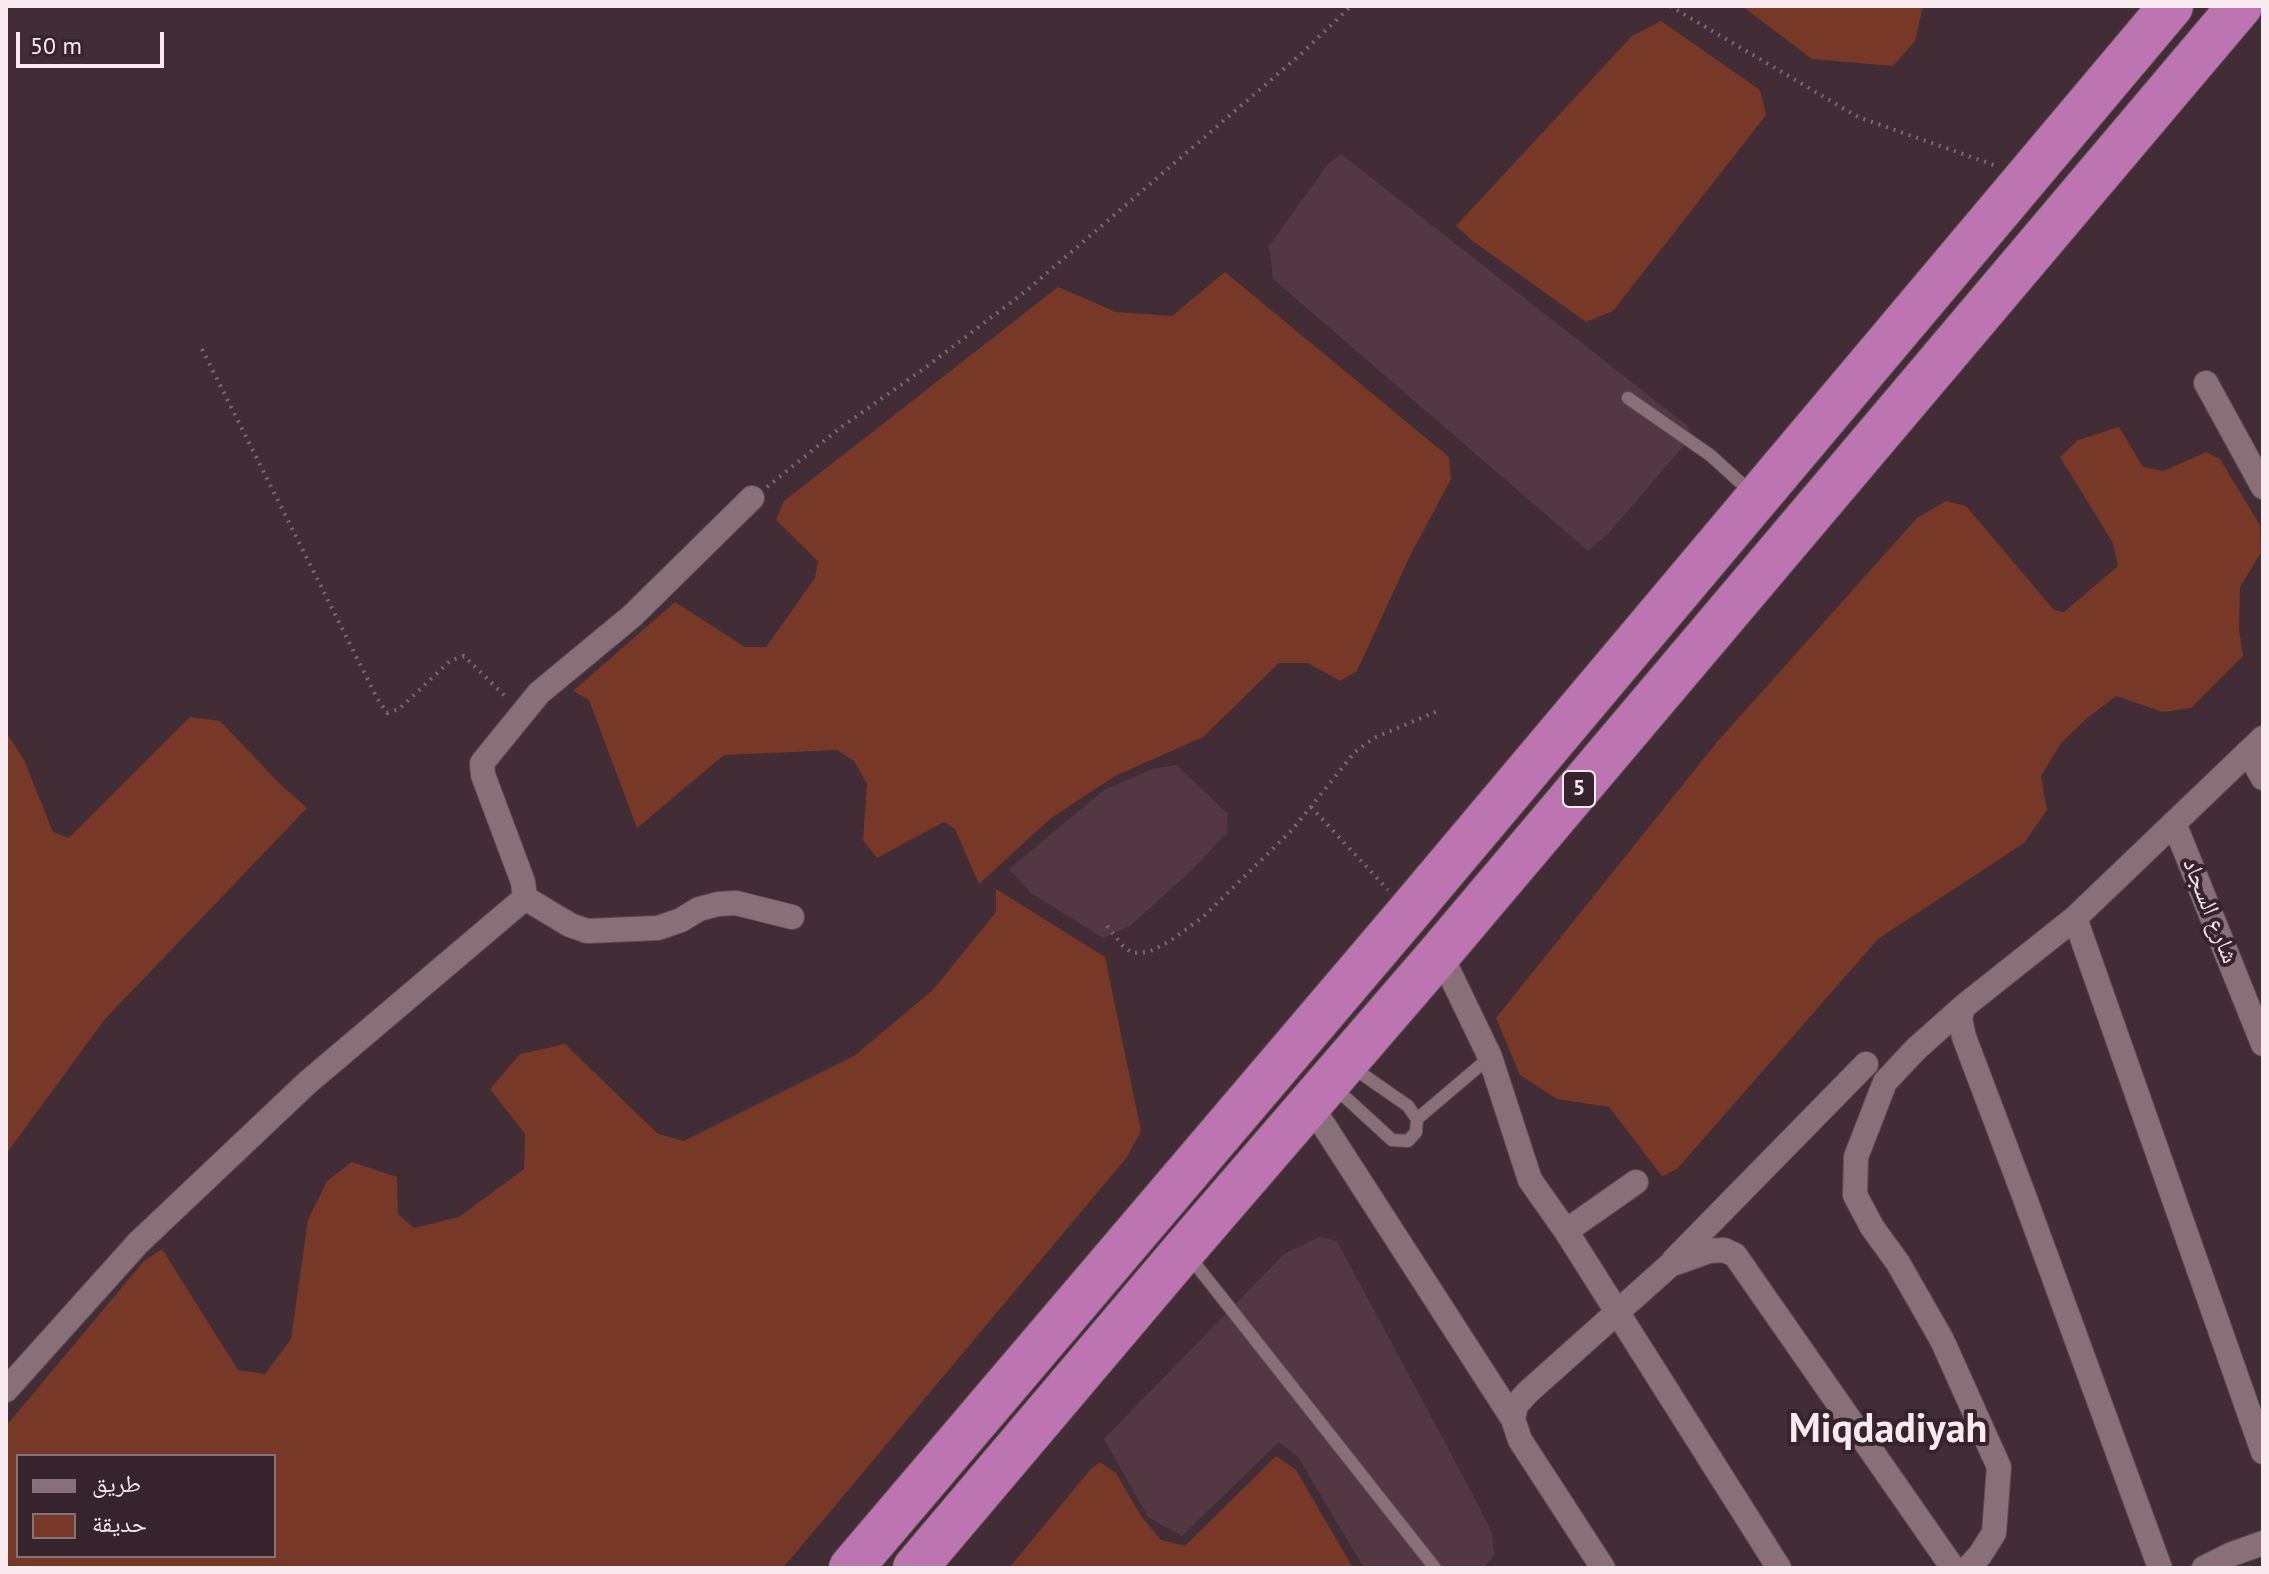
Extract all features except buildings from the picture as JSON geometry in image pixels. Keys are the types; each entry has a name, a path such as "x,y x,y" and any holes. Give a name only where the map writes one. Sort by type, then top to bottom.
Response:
{"highway":[{"name":"5","path":"851,1568 1409,912 2171,6"},
{"name":"5","path":"915,1568 1440,953 2240,6"},
{"path":"1857,378 1896,413"}],"street":[{"path":"2206,383 2263,487"},
{"path":"525,898 523,882 483,775 482,763 539,693 632,616 752,498"},
{"path":"2256,745 2263,778"},
{"path":"1968,1568 1994,1533 1999,1467 1942,1340 1855,1195 1856,1157 1885,1082 1916,1049 1963,1007 2075,918 2256,745"},
{"name":"شارع السجاد","path":"2174,823 2263,1044"},
{"path":"525,898 570,925 587,931 658,928 681,920 699,909 718,904 736,903 792,917"},
{"path":"6,1390 138,1243 284,1104 525,898"},
{"path":"2075,918 2263,1452"},
{"path":"1440,953 1490,1057 1530,1180 1566,1231 1779,1568"},
{"path":"1963,1007 1960,1019 1964,1037 2160,1568"},
{"path":"1513,1419 1516,1405 1528,1392 1670,1265 1866,1064"},
{"path":"1328,1083 1513,1419 1520,1440 1603,1568"},
{"path":"1566,1231 1636,1182"},
{"path":"1670,1265 1709,1251 1724,1250 1735,1255 1953,1568"},
{"path":"2204,1568 2263,1543"}],"lane":[{"path":"1628,398 1710,455 1757,497"},
{"path":"1417,1119 1490,1057"},
{"path":"1328,1083 1408,1106 1417,1119 1416,1132 1408,1141 1392,1140 1328,1083"},
{"path":"1184,1250 1435,1568"}],"path":[{"path":"752,498 840,428 1026,291 1301,54 1351,6"},
{"path":"1670,6 1858,117 2028,177"},
{"path":"202,349 387,713 399,709 450,661 464,656 522,714"},
{"path":"1107,926 1132,953 1149,952 1170,941 1203,917 1292,830 1355,752 1374,738 1440,710"},
{"path":"1311,807 1409,912"}],"shaded area":[{"path":"1341,154 1689,427 1686,443 1608,534 1588,551 1273,279 1269,246 1328,164"},
{"path":"1177,765 1228,814 1227,833 1191,871 1130,926 1103,938 1031,893 1009,869 1104,790 1152,769"},
{"path":"1319,1237 1337,1241 1492,1533 1494,1555 1484,1568 1364,1568 1298,1457 1279,1442 1182,1536 1148,1517 1104,1439 1284,1254"}],"green space":[{"path":"1742,6 1923,6 1915,41 1893,66 1812,59"},
{"path":"1661,21 1760,90 1766,115 1613,311 1586,322 1456,226 1632,36"},
{"path":"1225,272 1449,457 1451,479 1409,558 1357,671 1340,681 1308,663 1279,663 1203,737 1115,776 1050,819 979,884 955,829 944,822 877,858 863,840 867,784 854,761 837,750 724,755 637,828 589,700 573,691 675,602 745,647 766,647 815,578 818,561 776,520 784,501 1058,287 1116,312 1172,316"},
{"path":"2119,427 2143,467 2164,471 2206,452 2220,459 2260,525 2261,553 2240,587 2239,630 2243,656 2191,708 2163,712 2116,696 2086,719 2061,743 2041,776 2047,810 2024,843 1878,939 1677,1169 1662,1176 1609,1107 1557,1099 1520,1075 1496,1018 1717,742 1917,518 1946,501 1966,506 2054,610 2064,612 2118,566 2113,543 2060,457 2078,440"},
{"path":"190,717 220,721 307,808 105,1019 6,1154 6,732 24,760 53,832 69,838"},
{"path":"996,889 1105,957 1141,1131 1127,1157 783,1568 6,1568 6,1426 144,1261 162,1249 238,1370 265,1374 291,1339 308,1220 327,1181 352,1162 397,1177 398,1214 414,1228 459,1217 524,1169 525,1134 490,1089 520,1054 565,1044 658,1134 684,1141 854,1056 933,990 996,912"},
{"path":"1276,1456 1296,1470 1353,1568 1009,1568 1100,1462 1116,1473 1141,1516 1161,1540 1185,1546"}],"district":[{"name":"Miqdadiyah","path":"1888,1431"}]}
